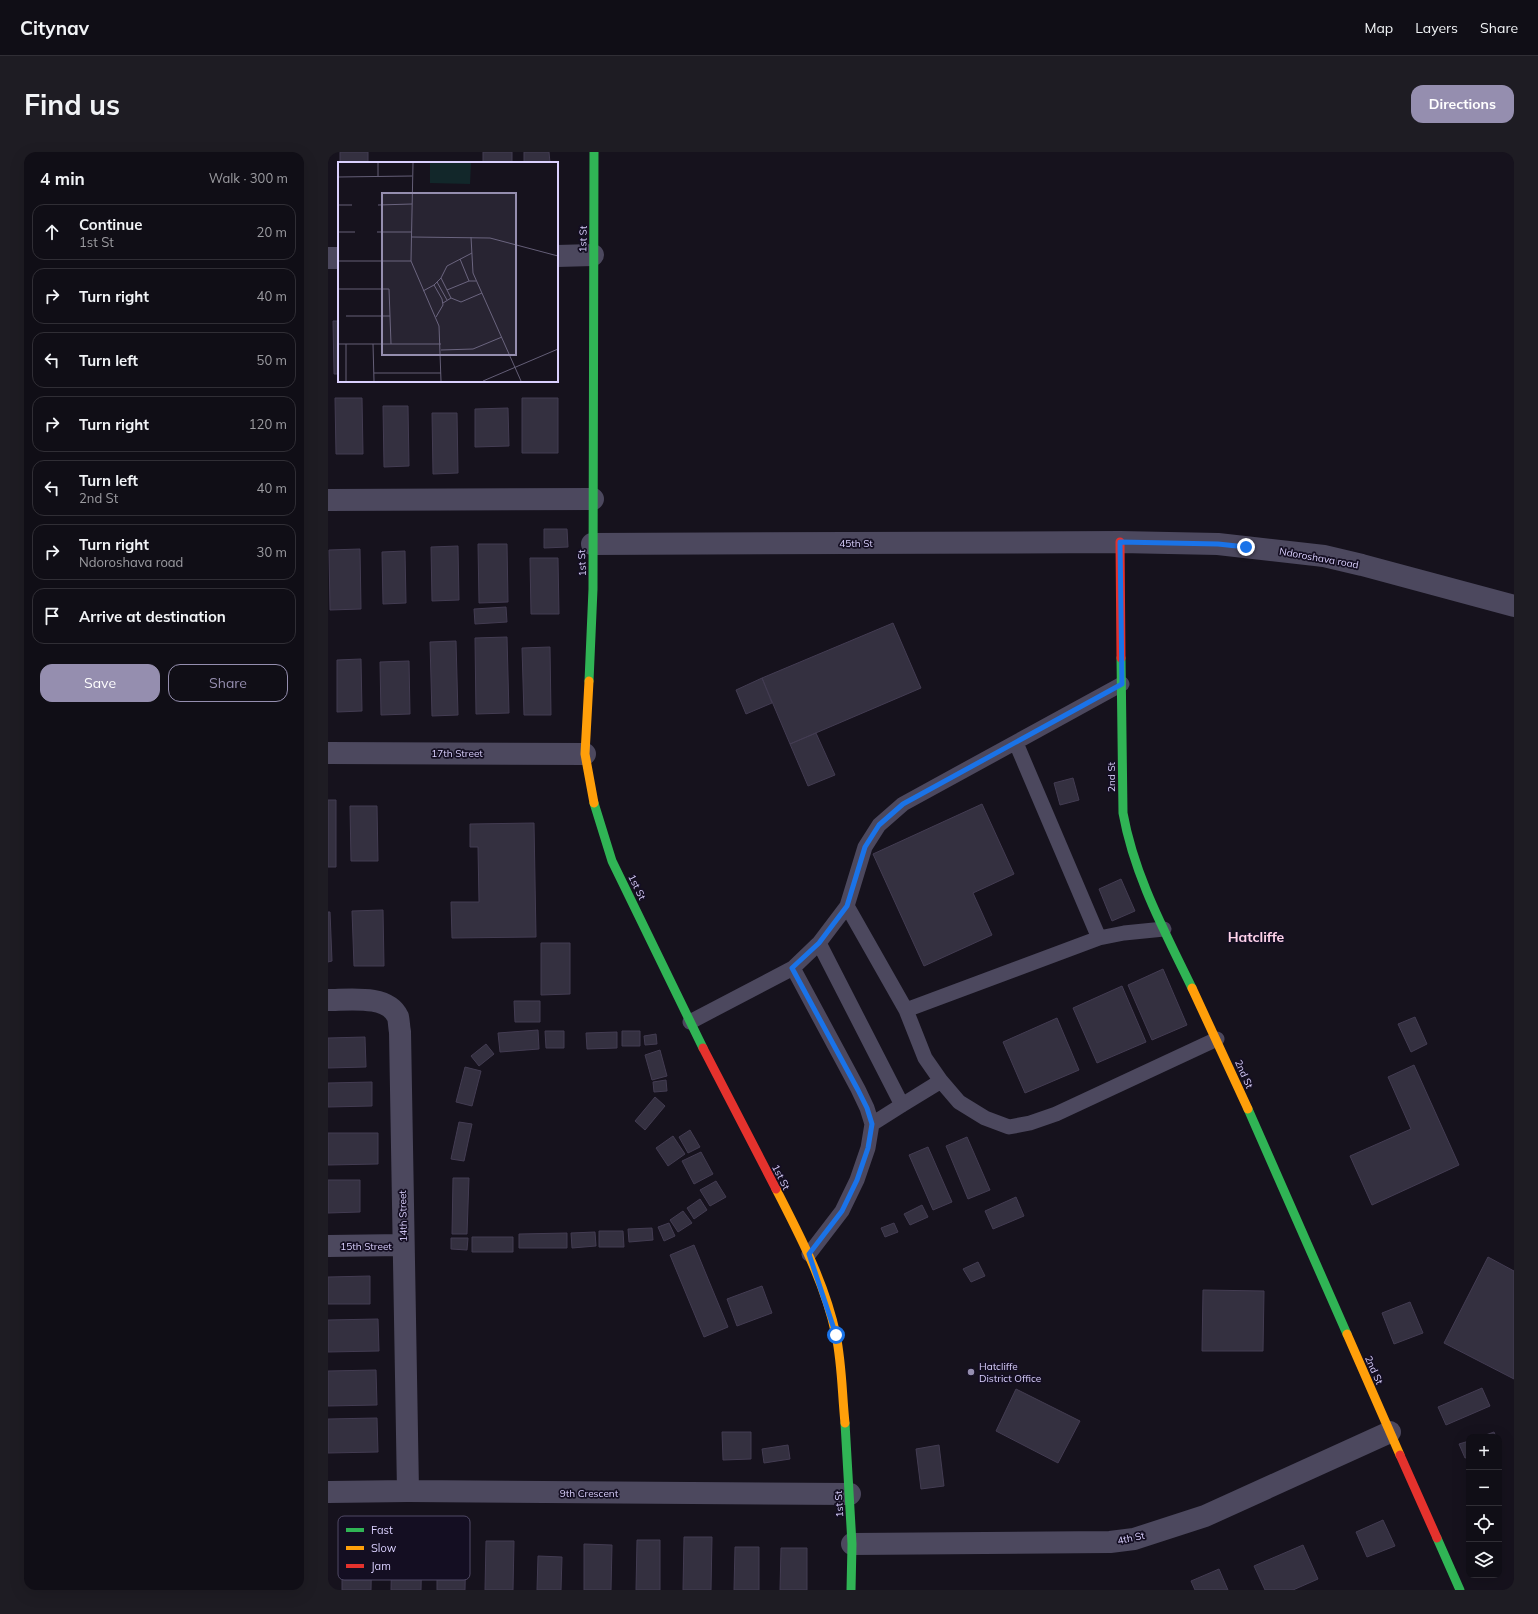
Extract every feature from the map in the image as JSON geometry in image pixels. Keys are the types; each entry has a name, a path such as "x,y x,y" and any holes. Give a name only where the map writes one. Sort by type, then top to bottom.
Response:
{"street":[{"name":"1st St","path":"594,152 592,544 594,589 585,754 595,809 612,861 690,1022 809,1254 836,1335 840,1363 850,1494 852,1544 851,1590"},
{"path":"558,256 594,255"},
{"path":"328,500 593,499"},
{"name":"45th St","path":"592,544 1120,542"},
{"name":"Ndoroshava road","path":"1120,542 1218,544 1324,556 1514,606"},
{"name":"2nd St","path":"1120,542 1123,813 1127,835 1134,859 1164,929 1217,1040 1460,1590"},
{"name":"17th Street","path":"328,753 585,754"},
{"name":"14th Street","path":"328,1000 368,1000 381,1002 390,1007 398,1017 400,1032 408,1491"},
{"name":"15th Street","path":"328,1246 403,1245"},
{"name":"4th St","path":"852,1544 1110,1542 1134,1539 1205,1516 1390,1432"},
{"name":"9th Crescent","path":"328,1492 408,1491 850,1494"}],"lane":[{"path":"690,1022 792,968 819,943 847,906 865,847 879,825 903,804 1122,684"},
{"path":"1016,743 1099,938"},
{"path":"847,906 906,1010 925,1058 941,1081 959,1102 984,1118 1009,1127 1030,1124 1056,1114 1217,1040"},
{"path":"906,1010 1099,938 1124,933 1164,929"},
{"path":"819,943 902,1104"},
{"path":"792,968 858,1090 867,1108 872,1124 868,1148 859,1173 842,1211 809,1254"},
{"path":"872,1124 941,1081"}],"building":[{"path":"340,152 368,152 368,162 340,162"},
{"path":"483,152 512,152 512,162 483,162"},
{"path":"524,152 549,152 550,162 524,162"},
{"path":"333,321 338,321 338,374 334,374"},
{"path":"335,398 362,398 363,454 336,454"},
{"path":"522,398 558,398 558,453 522,453"},
{"path":"383,406 408,406 409,466 384,467"},
{"path":"508,408 509,446 475,447 475,409"},
{"path":"432,413 457,413 458,473 433,474"},
{"path":"544,529 567,529 568,547 544,548"},
{"path":"478,544 507,544 508,602 479,603"},
{"path":"458,546 459,600 432,601 431,547"},
{"path":"360,549 361,609 330,610 329,550"},
{"path":"405,551 406,603 383,604 382,552"},
{"path":"530,558 558,558 559,614 531,614"},
{"path":"506,607 507,622 475,624 474,609"},
{"path":"893,623 921,688 790,744 762,678"},
{"path":"507,637 509,713 476,714 475,638"},
{"path":"456,641 458,715 432,716 430,642"},
{"path":"550,647 551,715 524,715 522,648"},
{"path":"361,659 362,711 337,712 337,660"},
{"path":"409,661 410,714 381,715 380,662"},
{"path":"762,678 772,703 746,714 736,690"},
{"path":"816,733 835,775 808,786 790,744"},
{"path":"1073,778 1079,800 1060,805 1054,783"},
{"path":"328,800 336,800 336,867 328,867"},
{"path":"982,804 1014,874 973,893 992,935 924,966 873,854"},
{"path":"350,806 377,806 378,861 351,861"},
{"path":"534,823 536,937 452,938 451,902 479,902 478,847 470,847 470,824"},
{"path":"1121,879 1135,911 1112,921 1099,889"},
{"path":"383,910 384,966 354,966 352,911"},
{"path":"328,912 330,912 332,961 328,962"},
{"path":"541,943 570,943 570,994 541,995"},
{"path":"1163,969 1187,1025 1152,1040 1128,985"},
{"path":"1122,986 1146,1042 1097,1063 1073,1008"},
{"path":"514,1001 540,1001 540,1022 515,1022"},
{"path":"1415,1017 1427,1044 1411,1052 1398,1024"},
{"path":"1057,1018 1079,1070 1025,1093 1003,1042"},
{"path":"538,1030 539,1049 500,1052 498,1033"},
{"path":"545,1031 564,1031 564,1048 546,1048"},
{"path":"622,1031 640,1031 640,1046 622,1046"},
{"path":"617,1032 617,1048 587,1049 586,1033"},
{"path":"656,1034 657,1044 645,1045 644,1036"},
{"path":"365,1037 366,1067 328,1068 328,1038"},
{"path":"486,1044 494,1054 479,1066 471,1056"},
{"path":"660,1050 667,1076 652,1080 645,1055"},
{"path":"1414,1065 1459,1165 1372,1205 1350,1156 1411,1129 1388,1077"},
{"path":"465,1067 481,1071 472,1106 456,1102"},
{"path":"666,1080 667,1091 654,1092 653,1082"},
{"path":"372,1082 372,1106 328,1107 328,1083"},
{"path":"655,1097 665,1106 645,1130 635,1121"},
{"path":"459,1122 472,1124 464,1161 451,1159"},
{"path":"690,1130 700,1147 688,1153 679,1137"},
{"path":"328,1133 378,1133 378,1164 328,1165"},
{"path":"673,1136 685,1154 668,1166 656,1148"},
{"path":"967,1137 990,1190 968,1199 946,1146"},
{"path":"928,1147 952,1202 933,1210 909,1155"},
{"path":"701,1152 713,1174 694,1184 682,1161"},
{"path":"453,1178 469,1178 467,1234 452,1234"},
{"path":"328,1180 360,1180 360,1212 328,1213"},
{"path":"716,1181 726,1197 710,1206 700,1190"},
{"path":"1016,1197 1024,1216 993,1229 985,1211"},
{"path":"700,1199 707,1210 694,1219 687,1208"},
{"path":"922,1205 928,1217 910,1225 904,1214"},
{"path":"683,1211 692,1223 678,1232 670,1220"},
{"path":"669,1223 675,1236 664,1241 658,1227"},
{"path":"894,1223 898,1232 885,1237 881,1228"},
{"path":"652,1228 653,1240 629,1242 628,1229"},
{"path":"599,1231 623,1231 624,1247 599,1247"},
{"path":"595,1232 596,1246 572,1248 571,1233"},
{"path":"567,1233 567,1248 519,1248 519,1234"},
{"path":"472,1237 513,1237 513,1252 472,1252"},
{"path":"451,1238 468,1238 467,1250 451,1249"},
{"path":"694,1245 728,1327 704,1337 670,1255"},
{"path":"1488,1257 1514,1271 1514,1379 1444,1343"},
{"path":"978,1262 985,1276 971,1282 963,1269"},
{"path":"370,1276 370,1304 328,1304 328,1277"},
{"path":"762,1286 772,1313 737,1326 727,1299"},
{"path":"1203,1290 1264,1291 1263,1351 1202,1351"},
{"path":"1410,1302 1423,1333 1394,1344 1382,1313"},
{"path":"378,1319 379,1351 328,1352 328,1320"},
{"path":"376,1370 377,1405 328,1406 328,1371"},
{"path":"1482,1388 1490,1406 1446,1425 1438,1407"},
{"path":"1016,1389 1080,1421 1058,1463 996,1431"},
{"path":"377,1418 378,1452 328,1453 328,1419"},
{"path":"722,1432 751,1432 751,1459 723,1460"},
{"path":"1466,1442 1466,1458 1465,1458 1459,1444"},
{"path":"788,1445 790,1459 764,1463 762,1449"},
{"path":"939,1445 944,1486 921,1489 916,1449"},
{"path":"1383,1520 1395,1546 1367,1557 1356,1532"},
{"path":"684,1537 712,1537 711,1590 683,1590"},
{"path":"637,1540 660,1540 660,1590 636,1590"},
{"path":"486,1541 514,1541 513,1590 485,1590"},
{"path":"584,1544 612,1545 611,1590 584,1590"},
{"path":"1303,1545 1318,1579 1293,1590 1265,1590 1254,1566"},
{"path":"735,1547 759,1547 759,1590 734,1590"},
{"path":"781,1548 807,1548 807,1590 780,1590"},
{"path":"538,1556 562,1557 561,1590 537,1590"},
{"path":"1219,1569 1228,1590 1195,1590 1191,1581"},
{"path":"342,1580 371,1580 371,1590 342,1590"},
{"path":"391,1580 421,1580 421,1590 391,1590"},
{"path":"437,1580 465,1580 465,1590 437,1590"}],"traffic: fast":[{"path":"589,681 593,589 594,152"},
{"path":"1121,658 1123,813 1128,836 1143,881 1161,924 1192,988"},
{"path":"594,803 612,861 703,1048"},
{"path":"1248,1109 1347,1334"},
{"path":"845,1423 852,1544 851,1590"},
{"path":"1437,1538 1460,1590"}],"traffic: slow":[{"path":"589,681 585,754 594,803"},
{"path":"1192,988 1248,1109"},
{"path":"776,1189 819,1278 831,1316 840,1357 845,1423"},
{"path":"1347,1334 1400,1455"}],"traffic: jam":[{"path":"1120,542 1121,658"},
{"path":"703,1048 776,1189"},
{"path":"1400,1455 1437,1538"}],"place":[{"name":"Hatcliffe District Office","path":"971,1372"}],"district":[{"name":"Hatcliffe","path":"1256,937"}],"route":[{"path":"836,1335 829,1310 809,1254 842,1211 857,1180 868,1148 872,1124 867,1108 858,1090 792,968 819,943 847,906 865,847 879,825 903,804 1122,684 1120,542 1218,544 1246,547"}]}
